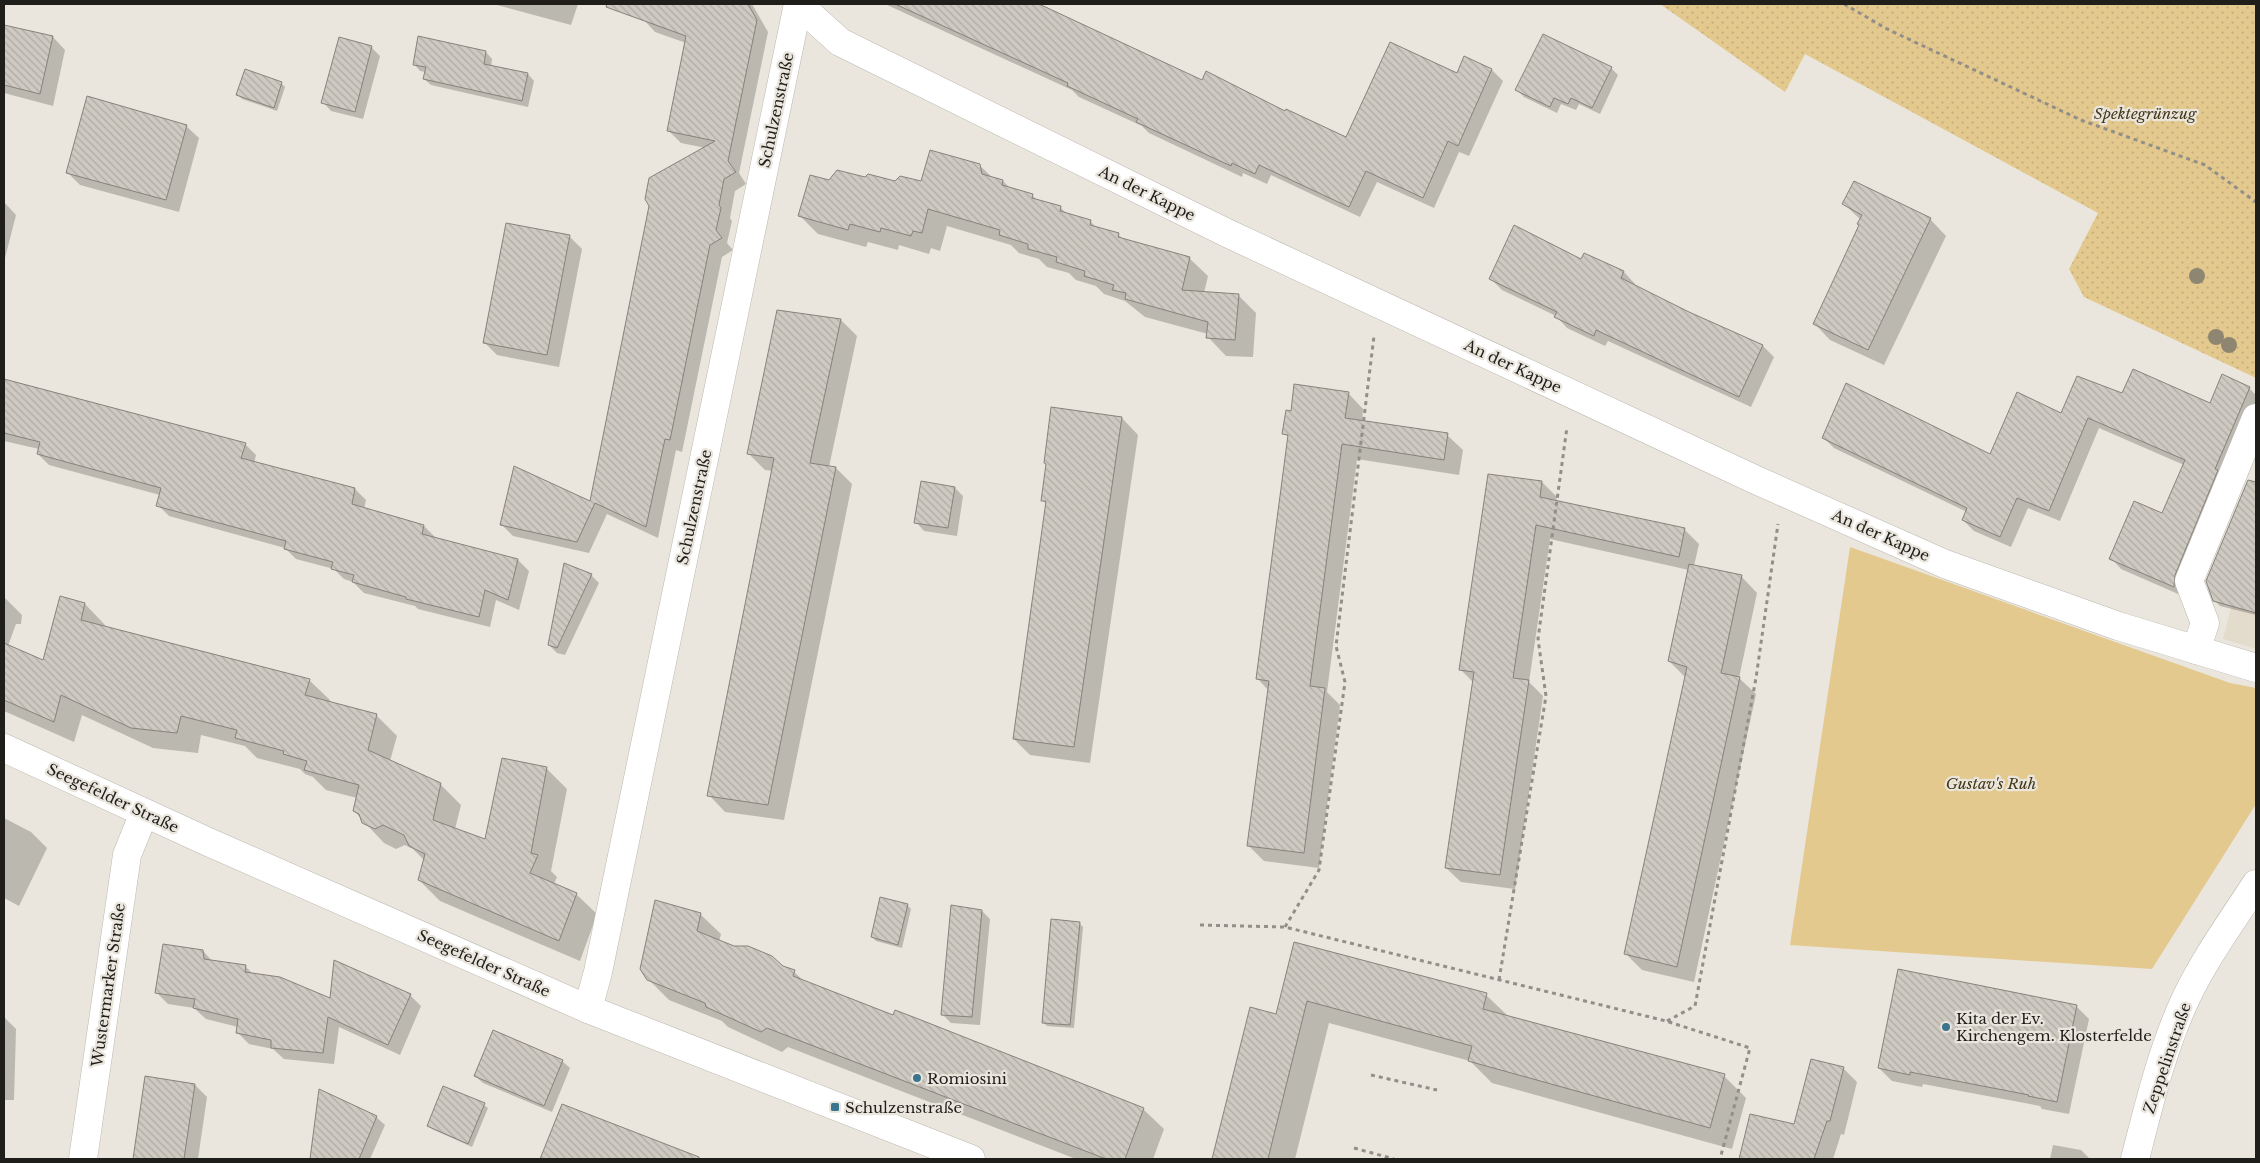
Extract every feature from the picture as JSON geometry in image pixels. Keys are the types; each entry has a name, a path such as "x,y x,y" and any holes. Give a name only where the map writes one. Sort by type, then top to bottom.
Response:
{"street":[{"name":"An der Kappe","path":"798,4 840,42 1218,228 1783,492 1945,564 2118,626 2256,668"},
{"name":"Schulzenstraße","path":"588,1009 600,962 798,4"},
{"path":"2196,650 2205,623 2189,581 2256,418"},
{"name":"Seegefelder Straße","path":"4,748 144,813 588,1009 971,1159"},
{"name":"Wustermarker Straße","path":"83,1159 128,855 144,813"},
{"name":"Zeppelinstraße","path":"2136,1159 2162,1061 2186,998 2218,942 2256,884"}],"path":[{"path":"1844,4 1887,29 2081,120 2205,166 2256,202"},
{"path":"1285,927 1319,870 1345,682 1336,646 1378,304"},
{"path":"1499,980 1546,696 1538,639 1572,394"},
{"path":"1666,1021 1695,1006 1756,678 1783,492"},
{"path":"1200,925 1285,927 1666,1021 1750,1048 1720,1159"},
{"path":"1371,1075 1437,1090"},
{"path":"1354,1148 1394,1159"}],"shaded area":[{"path":"2256,510 2256,649 2223,639"}],"green space":[{"name":"Spektegrünzug","path":"1660,4 2256,4 2256,378 2084,297 2069,269 2098,213 1805,54 1785,92"},
{"name":"Gustav's Ruh","path":"1850,547 2230,683 2256,688 2256,804 2152,969 1790,945"}],"building":[{"path":"607,4 748,4 757,20 728,161 736,172 724,179 719,205 721,208 716,230 722,238 710,245 670,440 665,439 646,527 595,503 577,542 500,525 514,466 590,501 649,206 645,199 649,178 715,141 667,131 686,36 606,7"},
{"path":"895,4 1039,4 1202,80 1206,71 1285,111 1286,109 1346,137 1390,42 1457,73 1464,56 1492,69 1458,146 1448,141 1423,198 1366,171 1349,207 1259,165 1255,174 1232,163 1231,166 1136,122 1138,119 1067,86 1068,83"},
{"path":"4,25 53,36 40,94 4,85"},
{"path":"1543,34 1612,67 1592,108 1571,98 1568,104 1554,98 1550,107 1515,90"},
{"path":"418,36 486,51 484,64 528,73 522,101 423,79 426,67 413,65"},
{"path":"339,37 372,46 355,112 321,103"},
{"path":"245,69 282,82 274,108 236,95"},
{"path":"87,96 187,125 166,200 66,173"},
{"path":"930,150 980,164 982,174 1003,180 1002,185 1033,194 1032,198 1061,206 1060,211 1091,220 1090,225 1119,233 1118,237 1190,257 1182,290 1239,294 1235,340 1206,338 1208,322 1125,299 1126,293 1112,290 1114,285 1084,276 1085,271 1056,262 1057,257 1028,249 1028,244 999,235 1000,230 928,209 922,233 913,231 911,236 881,228 880,232 850,224 848,230 798,216 810,175 829,180 837,170 865,177 868,174 895,181 900,176 921,181"},
{"path":"1854,181 1931,218 1868,350 1813,324 1862,215 1842,204"},
{"path":"506,223 570,235 547,355 483,343"},
{"path":"1514,225 1581,259 1584,253 1624,271 1621,278 1689,312 1763,345 1739,397 1596,330 1594,336 1554,317 1557,312 1489,279"},
{"path":"777,310 841,319 810,463 836,467 768,805 707,796 774,458 747,454"},
{"path":"2133,369 2210,403 2222,374 2250,387 2215,469 2218,470 2175,575 2174,587 2109,559 2134,501 2162,513 2185,460 2088,418 2049,511 2017,498 2000,537 1962,520 1967,508 1822,438 1846,383 1990,454 2017,392 2061,413 2077,376 2122,393"},
{"path":"4,379 246,443 241,458 355,488 352,504 424,525 422,534 518,559 508,600 485,590 479,617 406,599 406,597 352,582 354,575 331,569 333,562 284,549 286,541 156,506 161,488 37,454 40,442 4,433"},
{"path":"1294,384 1349,392 1345,418 1448,433 1444,460 1342,444 1310,686 1325,688 1304,853 1247,846 1269,681 1256,679 1288,435 1282,434 1286,410 1291,411"},
{"path":"1051,407 1122,417 1074,747 1013,739 1046,501 1041,501"},
{"path":"1488,474 1542,481 1540,497 1685,528 1679,557 1536,525 1513,678 1529,680 1500,875 1445,868 1474,672 1459,670"},
{"path":"2248,480 2256,482 2256,613 2213,601 2206,581"},
{"path":"921,481 955,487 948,528 914,523"},
{"path":"564,563 592,574 557,648 548,645"},
{"path":"1689,564 1742,575 1721,673 1740,677 1677,967 1624,954 1687,667 1668,661"},
{"path":"60,596 85,603 81,620 310,679 305,695 377,714 368,750 441,783 433,820 485,839 502,758 547,767 531,853 538,855 530,873 577,893 559,941 418,880 425,854 409,846 404,835 383,825 375,829 362,823 359,814 353,811 359,785 304,770 307,761 283,754 284,751 235,738 237,730 181,716 177,733 131,728 61,695 54,722 4,700 4,643 43,660"},
{"path":"880,897 908,904 898,945 871,937"},
{"path":"655,900 701,913 697,931 734,946 748,946 772,956 783,966 795,970 793,976 893,1015 895,1010 1144,1108 1125,1159 1106,1159 767,1028 761,1032 706,1007 705,1003 647,980 640,969"},
{"path":"951,905 982,910 972,1017 941,1015"},
{"path":"1051,919 1080,922 1070,1025 1042,1023"},
{"path":"1294,942 1487,993 1483,1009 1725,1074 1710,1128 1468,1061 1472,1046 1307,1001 1268,1159 1212,1159 1250,1007 1276,1014"},
{"path":"163,944 203,950 204,959 246,965 245,972 280,977 330,998 334,960 411,994 388,1045 328,1017 323,1053 271,1048 271,1040 236,1033 238,1019 193,1008 195,999 155,993"},
{"path":"1898,969 2077,1005 2057,1102 1910,1072 1910,1075 1878,1068"},
{"path":"493,1030 563,1060 544,1106 474,1076"},
{"path":"1811,1059 1844,1067 1830,1121 1827,1121 1814,1159 1739,1159 1750,1114 1794,1124"},
{"path":"145,1076 195,1084 184,1159 133,1159"},
{"path":"443,1086 485,1103 468,1144 427,1126"},
{"path":"319,1089 377,1116 359,1159 310,1159"},
{"path":"562,1104 699,1157 699,1159 540,1159"}],"place":[{"name":"Kita der Ev. Kirchengem. Klosterfelde","path":"1946,1027"},
{"name":"Romiosini","path":"917,1078"},
{"name":"Schulzenstraße","path":"835,1107"}]}
